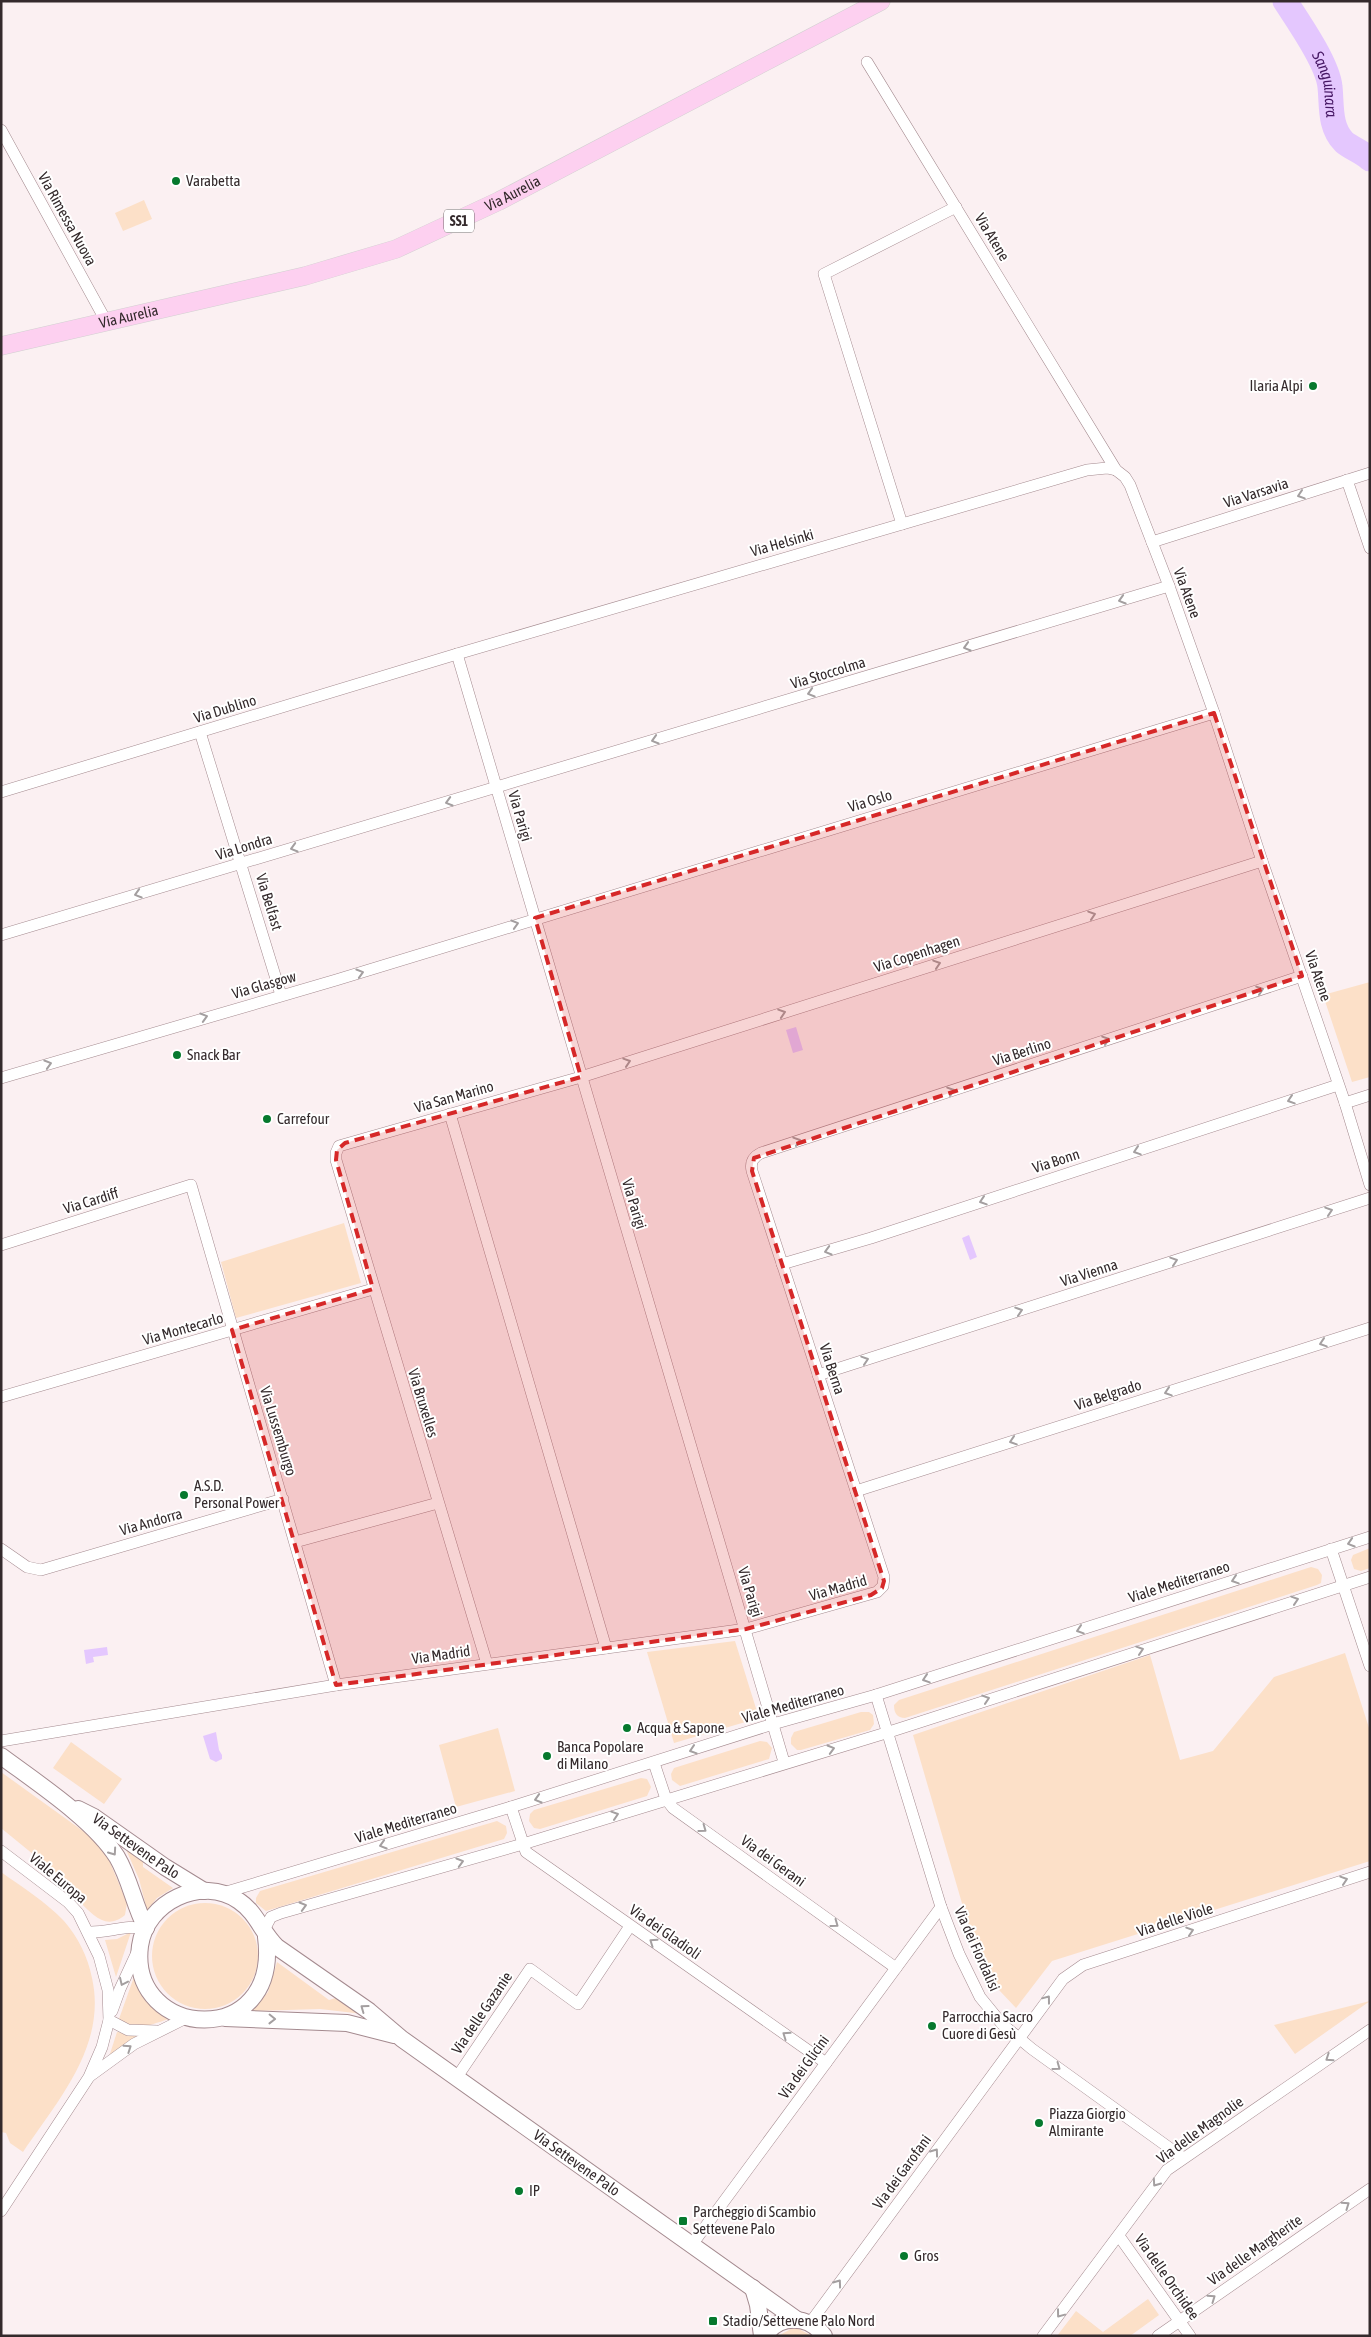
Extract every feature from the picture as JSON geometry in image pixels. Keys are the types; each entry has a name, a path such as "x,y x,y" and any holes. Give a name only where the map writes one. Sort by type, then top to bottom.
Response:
{"main road":[{"name":"Via Aurelia","path":"1,346 305,276 396,249 500,201 881,1"}],"street":[{"name":"Via Atene","path":"867,62 1116,470 1125,477 1130,485 1169,586 1214,713 1262,861 1345,1103 1370,1186"},
{"name":"Via Rimessa Nuova","path":"1,130 106,322"},
{"path":"902,524 824,274 956,207"},
{"name":"Via Helsinki","path":"457,654 1087,470 1104,468 1116,470"},
{"name":"Via Varsavia","path":"1152,542 1370,473"},
{"path":"1347,480 1370,548"},
{"name":"Via Stoccolma","path":"496,788 1169,586"},
{"name":"Via Dublino","path":"1,792 457,654"},
{"name":"Via Parigi","path":"457,654 784,1762"},
{"name":"Via Oslo","path":"535,918 1214,713"},
{"name":"Via Belfast","path":"200,732 242,863 281,995"},
{"name":"Via Londra","path":"1,935 496,788"},
{"name":"Via Copenhagen","path":"581,1077 1262,861"},
{"name":"Via Glasgow","path":"1,1078 535,918"},
{"name":"Via Berlino","path":"752,1159 761,1153 1302,976"},
{"name":"Via San Marino","path":"337,1150 345,1143 581,1077"},
{"name":"Via Bonn","path":"782,1264 871,1238 1338,1085"},
{"path":"1345,1103 1370,1095"},
{"path":"450,1114 606,1648"},
{"name":"Via Bruxelles","path":"337,1150 336,1160 373,1289 487,1664"},
{"name":"Via Berna","path":"752,1159 752,1171 884,1577 882,1588"},
{"name":"Via Cardiff","path":"1,1245 190,1186"},
{"name":"Via Lussemburgo","path":"190,1186 283,1498 336,1685"},
{"name":"Via Vienna","path":"818,1375 1370,1198"},
{"name":"Via Montecarlo","path":"1,1397 373,1289"},
{"name":"Via Belgrado","path":"856,1491 1370,1328"},
{"name":"Via Andorra","path":"1,1549 27,1567 35,1570 44,1569 283,1498"},
{"path":"295,1542 438,1503"},
{"name":"Viale Mediterraneo","path":"223,1893 512,1807 773,1724 876,1695 1370,1537"},
{"path":"1332,1549 1342,1585 1370,1666"},
{"path":"265,1933 271,1917 281,1913 523,1844 784,1762 889,1732 1370,1577"},
{"name":"Via Madrid","path":"1,1741 336,1685 746,1629 871,1595 882,1588"},
{"name":"Via dei Fiordalisi","path":"876,1695 942,1907 959,1954 980,1997 1002,2024 1018,2038 1182,2158"},
{"name":"Via Settevene Palo","path":"1,1756 67,1805 108,1845 118,1858 146,1928"},
{"name":"Via dei Gerani","path":"654,1762 666,1799 673,1808 896,1968"},
{"name":"Via Settevene Palo","path":"67,1805 94,1816 165,1867 204,1891"},
{"name":"Via dei Gladioli","path":"512,1807 526,1852 826,2063"},
{"name":"Viale Europa","path":"1,1851 72,1906 89,1932 99,1956 108,1990 109,2020 102,2047 88,2077 1,2211"},
{"name":"Via delle Viole","path":"1018,2038 1062,1979 1079,1967 1370,1872"},
{"path":"140,1945 140,1964 145,1982 155,1998 169,2010 186,2018 210,2020 223,2018 241,2009 256,1995 262,1983 269,1957 265,1933 250,1910 238,1900 223,1893 204,1891 186,1893 170,1901 156,1912 146,1928 109,2020 128,2030 160,2031"},
{"name":"Via dei Glicini","path":"691,2246 942,1907"},
{"path":"89,1932 101,1932 134,1926 146,1928"},
{"name":"Via delle Gazanie","path":"457,2077 530,1969 578,2004 630,1926"},
{"name":"Via Settevene Palo","path":"265,1933 277,1947 369,2011 402,2038 691,2246 802,2321 820,2329 824,2336"},
{"name":"Viale Europa","path":"88,2077 134,2044 186,2018"},
{"name":"Via Settevene Palo","path":"223,2018 347,2023 372,2028 402,2038"},
{"name":"Via delle Magnolie","path":"1043,2336 1119,2236 1160,2177 1182,2158 1370,2030"},
{"name":"Via dei Garofani","path":"802,2321 1018,2038"},
{"name":"Via delle Margherite","path":"1158,2336 1370,2189"},
{"name":"Via delle Orchidee","path":"1119,2236 1190,2336"},
{"path":"753,2288 763,2336 776,2325 802,2321"}],"highlighted area":[{"path":"1214,713 1302,976 754,1158 752,1171 884,1581 882,1588 871,1595 746,1629 336,1685 232,1330 373,1289 336,1160 337,1150 345,1143 581,1077 535,918"}],"shaded area":[{"path":"144,200 152,219 123,231 115,213"},
{"path":"1370,982 1370,1077 1352,1082 1323,995"},
{"path":"796,1027 803,1050 793,1053 786,1030"},
{"path":"344,1223 361,1283 236,1318 221,1262"},
{"path":"969,1235 977,1257 970,1260 962,1238"},
{"path":"1370,1548 1370,1568 1361,1571 1354,1569 1351,1560 1353,1555"},
{"path":"1311,1567 1318,1569 1322,1575 1321,1583 1317,1585 905,1718 896,1715 894,1705 899,1700"},
{"path":"735,1641 759,1718 674,1743 647,1652"},
{"path":"107,1647 108,1655 93,1657 94,1662 86,1664 84,1650"},
{"path":"1345,1653 1370,1731 1370,1861 1052,1961 1016,2008 982,1972 913,1735 1150,1655 1180,1760 1213,1751 1274,1677"},
{"path":"861,1712 869,1712 873,1715 874,1724 870,1730 801,1750 797,1750 791,1744 794,1732"},
{"path":"498,1728 515,1791 456,1807 439,1745"},
{"path":"216,1732 222,1759 216,1762 210,1759 203,1736"},
{"path":"760,1741 767,1742 772,1748 769,1759 680,1786 672,1780 671,1774 674,1768"},
{"path":"71,1742 122,1779 104,1804 53,1768"},
{"path":"1,1772 101,1844 110,1858 109,1860 127,1903 125,1915 112,1922 95,1916 58,1883 61,1877 1,1828"},
{"path":"641,1778 647,1779 651,1787 647,1796 540,1829 534,1828 529,1821 530,1814 534,1810"},
{"path":"497,1821 506,1826 507,1833 504,1839 266,1911 256,1903 256,1898 260,1891"},
{"path":"124,1845 143,1858 143,1867 173,1888 157,1898 147,1910 139,1879"},
{"path":"1,1872 50,1907 69,1927 88,1962 95,2003 93,2026 77,2070 65,2091 23,2152 10,2143 6,2133 1,2132"},
{"path":"205,1903 225,1907 243,1918 254,1936 258,1956 254,1976 243,1994 225,2005 205,2009 185,2005 167,1994 156,1976 152,1956 156,1936 167,1918 185,1907"},
{"path":"131,1932 116,1977 105,1940 117,1939"},
{"path":"277,1962 329,2000 339,1997 363,2014 320,2009 252,2011 268,1992"},
{"path":"135,1974 140,1988 148,2000 169,2019 138,2026 119,2019"},
{"path":"1370,2001 1295,2054 1274,2025"},
{"path":"117,2032 145,2035 109,2057"},
{"path":"1148,2299 1159,2315 1130,2336 1057,2336 1076,2311 1103,2332"},
{"path":"791,2329 799,2329 812,2336 778,2336"}],"waterway":[{"name":"Sanguinara","path":"1285,1 1312,43 1324,67 1330,87 1334,123 1339,136 1344,142 1370,159"}],"place":[{"name":"Varabetta","path":"176,181"},
{"name":"Ilaria Alpi","path":"1313,386"},
{"name":"Snack Bar","path":"177,1055"},
{"name":"Carrefour","path":"267,1119"},
{"name":"A.S.D. Personal Power","path":"184,1495"},
{"name":"Acqua & Sapone","path":"627,1728"},
{"name":"Banca Popolare di Milano","path":"547,1756"},
{"name":"Parrocchia Sacro Cuore di Gesù","path":"932,2026"},
{"name":"Piazza Giorgio Almirante","path":"1039,2123"},
{"name":"IP","path":"519,2191"},
{"name":"Parcheggio di Scambio Settevene Palo","path":"683,2221"},
{"name":"Gros","path":"904,2256"},
{"name":"Stadio/Settevene Palo Nord","path":"713,2321"}]}
